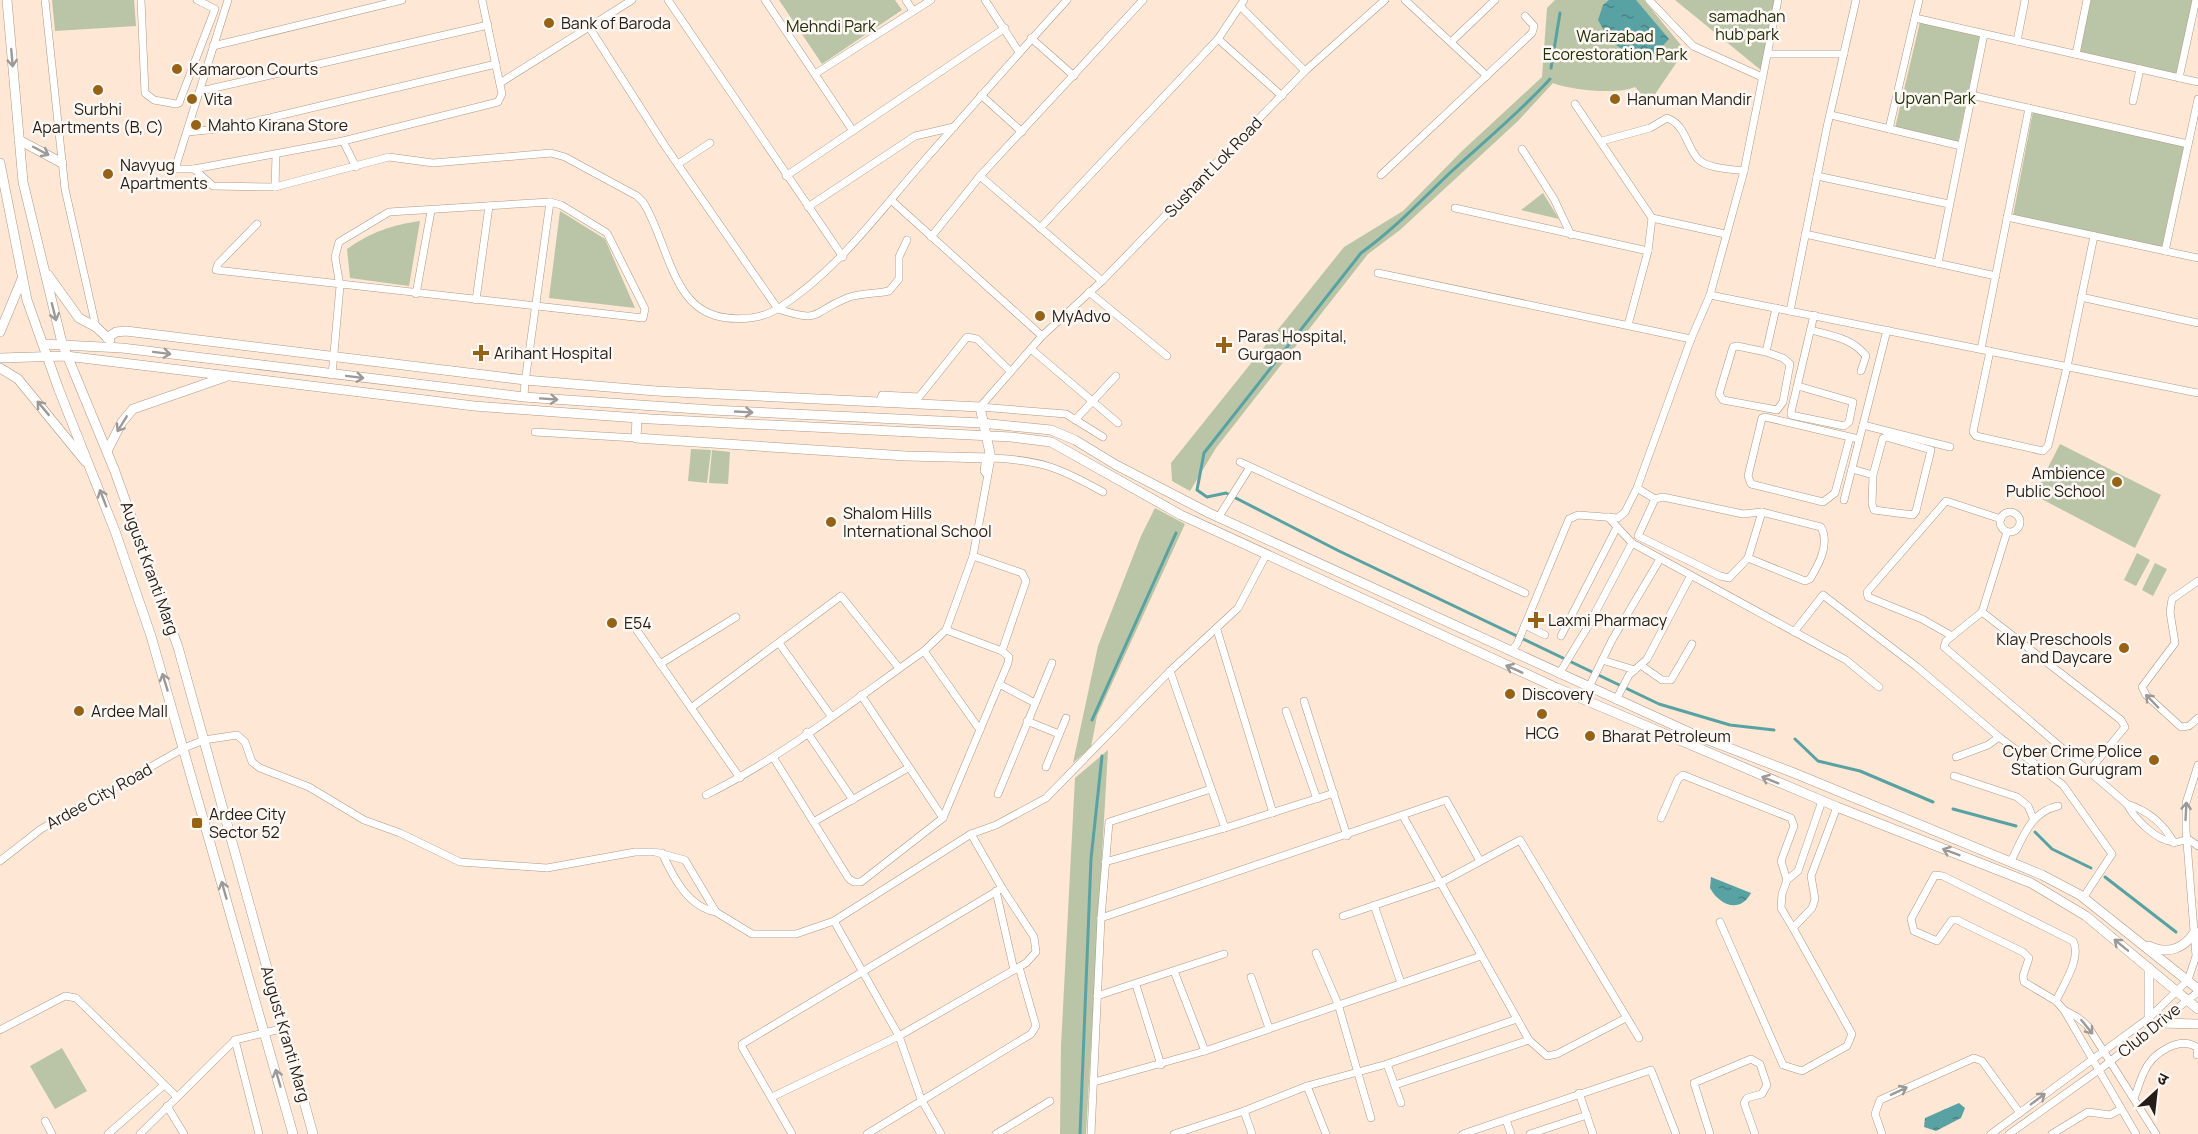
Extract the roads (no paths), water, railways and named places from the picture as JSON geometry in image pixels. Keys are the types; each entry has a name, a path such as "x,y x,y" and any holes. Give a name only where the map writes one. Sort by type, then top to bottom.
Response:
{"main road":[{"name":"August Kranti Marg","path":"7,0 23,182 62,343 107,451 178,647 313,1134"},
{"path":"20,140 62,163"},
{"name":"August Kranti Marg","path":"0,163 22,278 43,344 92,470 151,636 293,1134"},
{"path":"44,268 80,318 96,327 122,348"},
{"path":"0,332 22,278"},
{"path":"107,338 116,332 126,331 656,391 980,407 988,457 906,456 636,438 637,418"},
{"path":"43,344 62,343 122,348 524,397 712,410 981,423 1052,430 1075,440 1116,465 1218,518 1514,647 1559,674 1616,700 1692,734 2011,861 2083,898 2198,990"},
{"path":"0,358 66,356 474,406 637,418 985,436 1051,442 1181,515 1505,665 1822,801 2046,890 2086,916 2198,1009"},
{"path":"0,368 18,379 92,470"},
{"path":"107,451 122,422 132,409 230,375"},
{"path":"2139,942 2155,949 2174,949 2186,943 2195,932"},
{"path":"2149,1018 2150,968"},
{"path":"2159,1023 2198,1024"}],"street":[{"path":"45,0 62,163 96,327"},
{"path":"141,0 145,93 154,100 176,104 179,103 215,9 197,0"},
{"path":"228,0 175,169 194,169 276,155 343,141 498,102 502,94 482,0"},
{"path":"213,46 402,0"},
{"path":"500,83 632,0"},
{"path":"669,0 843,257"},
{"path":"765,0 853,131"},
{"path":"906,0 913,11"},
{"path":"815,74 931,0"},
{"path":"985,0 1019,52"},
{"path":"194,169 213,186 275,187 389,157 433,163 536,153 565,157 637,196 643,202 683,289 697,306 712,314 747,320 778,309 843,257 981,95 1066,0"},
{"path":"931,237 980,176 1143,0"},
{"name":"Sushant Lok Road","path":"980,407 1042,336 1102,281 1305,71 1385,0"},
{"path":"1405,0 1487,76"},
{"path":"1451,42 1495,0"},
{"path":"1649,0 1693,46 1762,77"},
{"path":"1514,647 1569,519 1578,515 1618,518 1624,512 1637,488 1691,339 1710,295 1744,171 1778,0"},
{"path":"1790,311 1856,0"},
{"path":"1889,129 1919,0"},
{"path":"2017,41 2025,0"},
{"path":"2076,54 2087,0"},
{"path":"2179,78 2196,0"},
{"path":"1040,228 1218,39 1243,3 1305,71"},
{"path":"1381,175 1532,33 1534,26 1525,16"},
{"path":"1915,18 2198,82"},
{"path":"201,91 488,25"},
{"path":"589,27 678,165 778,309 792,314 816,316 846,298 889,291 899,279 899,257 907,240"},
{"path":"786,176 1005,28"},
{"path":"1938,263 1984,34"},
{"path":"1031,38 1074,76"},
{"path":"1218,39 1282,96"},
{"path":"1768,54 1844,54"},
{"path":"188,132 227,128 496,64"},
{"path":"2133,101 2140,69"},
{"path":"981,95 1022,132"},
{"path":"1971,95 2188,144"},
{"path":"2165,251 2198,99"},
{"path":"1575,104 1652,218 1648,251 1628,325"},
{"path":"1981,349 2029,108"},
{"path":"1831,115 1961,146"},
{"path":"1602,141 1650,128 1667,118 1678,124 1698,159 1709,165 1744,171"},
{"path":"808,207 915,136 954,127"},
{"path":"343,141 356,167"},
{"path":"678,165 710,144"},
{"path":"1522,148 1554,199 1571,235"},
{"path":"275,187 276,155"},
{"path":"980,176 1102,281"},
{"path":"1817,176 1949,204"},
{"path":"891,200 1042,336"},
{"path":"524,397 550,202"},
{"path":"257,224 218,264 216,270 340,286 643,318 645,314 607,233 561,205 550,202 389,212 339,242 335,257 340,286 332,375"},
{"path":"476,300 489,206"},
{"path":"1455,208 1648,251"},
{"path":"417,294 431,211"},
{"path":"2007,217 2198,258"},
{"path":"1652,218 1725,234"},
{"path":"1805,234 1995,276"},
{"path":"1990,351 1972,432 1976,436 2043,451 2048,446 2067,367 2094,236"},
{"path":"1378,273 1691,339"},
{"path":"1089,292 1167,356"},
{"path":"1710,295 2198,393"},
{"path":"2081,297 2198,323"},
{"path":"1766,352 1776,308"},
{"path":"1798,386 1853,402 1849,422 1844,426 1791,415 1814,315"},
{"path":"1811,330 1847,340 1859,347 1866,356 1861,371"},
{"path":"1844,500 1887,330"},
{"path":"880,402 882,395 888,394 920,397 967,337 977,339 1010,371"},
{"path":"1737,346 1766,352 1783,358 1790,364 1781,406 1777,410 1723,400 1719,394 1733,348 1737,346"},
{"path":"1031,349 1118,423"},
{"path":"1075,420 1116,376"},
{"path":"980,407 1066,414 1102,437"},
{"path":"1850,437 1835,493 1823,502 1751,484 1748,476 1762,418 1850,437 1859,439"},
{"path":"1863,425 1950,447"},
{"path":"534,432 636,438"},
{"path":"1883,438 1894,438 1930,450 1916,512 1913,515 1874,510 1872,504 1873,475 1883,438"},
{"path":"706,795 740,778 772,757 924,651 946,630 973,556 987,475 984,471 988,457 1038,461 1061,469 1103,492"},
{"path":"1240,462 1524,593"},
{"path":"1218,518 1250,467"},
{"path":"1852,469 1873,475"},
{"path":"1637,488 1654,500"},
{"path":"1748,558 1805,581 1814,573 1824,545 1825,535 1821,527 1762,512 1743,514 1663,497 1654,500 1638,536 1729,578 1748,558 1762,512"},
{"path":"1952,636 1922,619 1868,597 1866,592 1946,501 2001,519"},
{"path":"2011,512 2019,518 2016,530 2007,532 2000,525 2001,519 2005,513 2011,512"},
{"path":"1608,517 1632,543 1690,577 1846,660 1879,687"},
{"path":"1561,636 1617,527"},
{"path":"2007,532 1982,612 1946,641 1944,647 1946,651 2127,804 2132,815 2160,837 2174,843 2188,839"},
{"path":"1559,674 1574,651 1632,543"},
{"path":"662,853 671,873 696,906 716,912 752,934 796,934 834,921 971,834 996,825 1046,798 1170,671 1217,630 1238,608 1266,555"},
{"path":"973,556 1022,573 1026,582 1002,651"},
{"path":"1589,687 1602,660 1660,560"},
{"path":"1616,700 1690,577"},
{"path":"2198,580 2172,599 2170,612 2175,642 2142,687 2146,695 2181,727 2189,726 2198,718"},
{"path":"1794,632 1823,595 1917,667 2062,785 2112,854 2083,898"},
{"path":"691,708 841,596 899,668"},
{"path":"1982,612 2121,720 2125,727 2089,771"},
{"path":"660,664 736,617"},
{"path":"629,619 740,778"},
{"path":"1524,628 1545,635"},
{"path":"772,757 815,821 849,879 861,882 943,818 1009,657 1002,651 946,630"},
{"path":"1217,630 1273,813"},
{"path":"779,643 831,716"},
{"path":"1602,660 1662,680 1671,680 1692,644"},
{"path":"924,651 980,730"},
{"path":"998,794 1052,663"},
{"path":"1170,671 1225,828"},
{"path":"999,684 1035,704"},
{"path":"861,695 943,818"},
{"path":"1304,701 1347,836"},
{"path":"1286,711 1317,799"},
{"path":"1046,767 1066,718"},
{"path":"1028,721 1059,735"},
{"path":"807,732 853,800"},
{"name":"Ardee City Road","path":"0,861 41,829 184,748 204,740 237,735 245,742 252,762 260,768 309,787 364,820 400,833 460,862 547,868 635,852 662,853"},
{"path":"1956,757 1988,745 1999,736"},
{"path":"2188,980 2196,956 2186,803 2198,765"},
{"path":"815,821 908,768"},
{"path":"1661,818 1678,779 1683,775 1791,818 1794,826 1781,861 1787,880"},
{"path":"1953,776 2016,797 2028,806 2033,818"},
{"path":"1091,1134 1101,918 1109,822 1211,789"},
{"path":"1105,862 1334,794"},
{"path":"1101,918 1347,836 1446,800 1480,861"},
{"path":"1720,922 1783,1065 1802,1071 1847,1046 1852,1034 1781,908 1782,894 1787,880 1798,871 1822,801"},
{"path":"2011,861 2033,818 2048,808 2058,806"},
{"path":"1793,928 1812,908 1815,899 1811,876 1837,807"},
{"path":"1403,816 1529,1040 1546,1056 1557,1054 1626,1018"},
{"path":"1813,830 1827,835"},
{"path":"772,1097 899,1036 1017,968 1036,952 1034,937 999,890 971,834"},
{"path":"2188,839 2198,846"},
{"path":"1343,916 1440,883 1520,840 1639,1038"},
{"path":"662,853 685,860 716,912"},
{"path":"1798,871 1811,876"},
{"path":"2056,1001 2076,957 2077,948 2073,941 1943,876 1935,875 1911,920 1914,931 1937,941 1948,924 1952,920 1957,920 2023,952 2029,958 2023,976 2024,982 2056,1001 2064,1010 2136,1134"},
{"path":"867,1134 1031,1034 1036,1026 1017,968 999,890"},
{"path":"792,1134 742,1044 999,890"},
{"path":"1374,905 1401,983"},
{"path":"834,921 899,1036 921,1100 941,1134"},
{"path":"1316,953 1338,1004 1371,1118"},
{"path":"1097,996 1136,985 1224,954"},
{"path":"1095,1082 1205,1051 1481,956"},
{"path":"1174,971 1205,1051"},
{"path":"1251,977 1269,1028"},
{"name":"Club Drive","path":"1991,1134 2149,1018 2179,992 2188,980"},
{"path":"1136,985 1161,1065"},
{"name":"Club Drive","path":"2009,1134 2111,1061 2198,990"},
{"path":"0,1030 65,996 76,998 176,1096"},
{"path":"2064,1010 2078,1017 2087,1026 2103,1051"},
{"path":"1175,1134 1244,1111 1307,1086 1386,1064 1517,1018"},
{"path":"140,1134 235,1040 285,1028"},
{"path":"235,1040 259,1134"},
{"path":"1395,1085 1529,1040"},
{"path":"2134,1098 2144,1071 2170,1047 2183,1042 2191,1043 2198,1048 2197,1055"},
{"name":"Club Drive","path":"2103,1051 2111,1061"},
{"path":"1882,1134 1875,1114 1880,1100 1974,1058 1982,1061 2020,1113"},
{"path":"1710,1134 1694,1083 1751,1059 1760,1064 1767,1085 1762,1094 1747,1098 1744,1103 1755,1134"},
{"path":"2111,1061 2156,1134"},
{"path":"1386,1064 1401,1103"},
{"path":"1463,1134 1651,1070 1676,1134"},
{"path":"108,1134 164,1085"},
{"path":"1307,1086 1326,1134"},
{"path":"1579,1093 1593,1134"},
{"path":"996,1134 1050,1101"},
{"path":"167,1106 184,1134"},
{"path":"2052,1134 2088,1112 2110,1115 2121,1109"},
{"path":"1244,1111 1252,1134"},
{"path":"1530,1134 1587,1115"},
{"path":"1506,1120 1511,1134"},
{"path":"45,1121 52,1134"}],"water":[{"path":"1609,0 1636,0 1669,39 1655,54 1634,53 1620,48 1609,37 1598,20 1603,5"},
{"path":"1711,877 1751,893 1746,900 1736,905 1724,903 1710,888"},
{"path":"1959,1103 1965,1108 1961,1118 1936,1131 1924,1127 1925,1118"}],"waterway":[{"path":"1551,68 1560,13"},
{"path":"1550,79 1397,223 1361,253 1204,453 1197,490 1207,497 1226,493 1339,551 1659,704 1730,725 1774,730"},
{"path":"1092,720 1176,533"},
{"path":"1795,739 1818,761 1860,771 1933,802"},
{"path":"1080,1134 1091,859 1102,756"},
{"path":"1953,809 2016,826"},
{"path":"2035,832 2052,849 2091,868"},
{"path":"2105,877 2176,932"}],"place":[{"name":"Bank of Baroda","path":"549,23"},
{"name":"Kamaroon Courts","path":"177,69"},
{"name":"Surbhi Apartments (B, C)","path":"98,90"},
{"name":"Vita","path":"192,99"},
{"name":"Hanuman Mandir","path":"1615,99"},
{"name":"Mahto Kirana Store","path":"196,125"},
{"name":"Navyug Apartments","path":"108,174"},
{"name":"MyAdvo","path":"1040,316"},
{"name":"Paras Hospital, Gurgaon","path":"1224,345"},
{"name":"Arihant Hospital","path":"481,353"},
{"name":"Ambience Public School","path":"2117,482"},
{"name":"Shalom Hills International School","path":"831,522"},
{"name":"Laxmi Pharmacy","path":"1536,620"},
{"name":"E54","path":"612,623"},
{"name":"Klay Preschools and Daycare","path":"2124,648"},
{"name":"Discovery","path":"1510,694"},
{"name":"Ardee Mall","path":"79,711"},
{"name":"HCG","path":"1542,714"},
{"name":"Bharat Petroleum","path":"1590,736"},
{"name":"Cyber Crime Police Station Gurugram","path":"2154,760"},
{"name":"Ardee City Sector 52","path":"197,823"}],"park label":[{"name":"samadhan hub park","path":"1747,25"},
{"name":"Mehndi Park","path":"831,26"},
{"name":"Warizabad Ecorestoration Park","path":"1615,45"},
{"name":"Upvan Park","path":"1935,98"}]}
